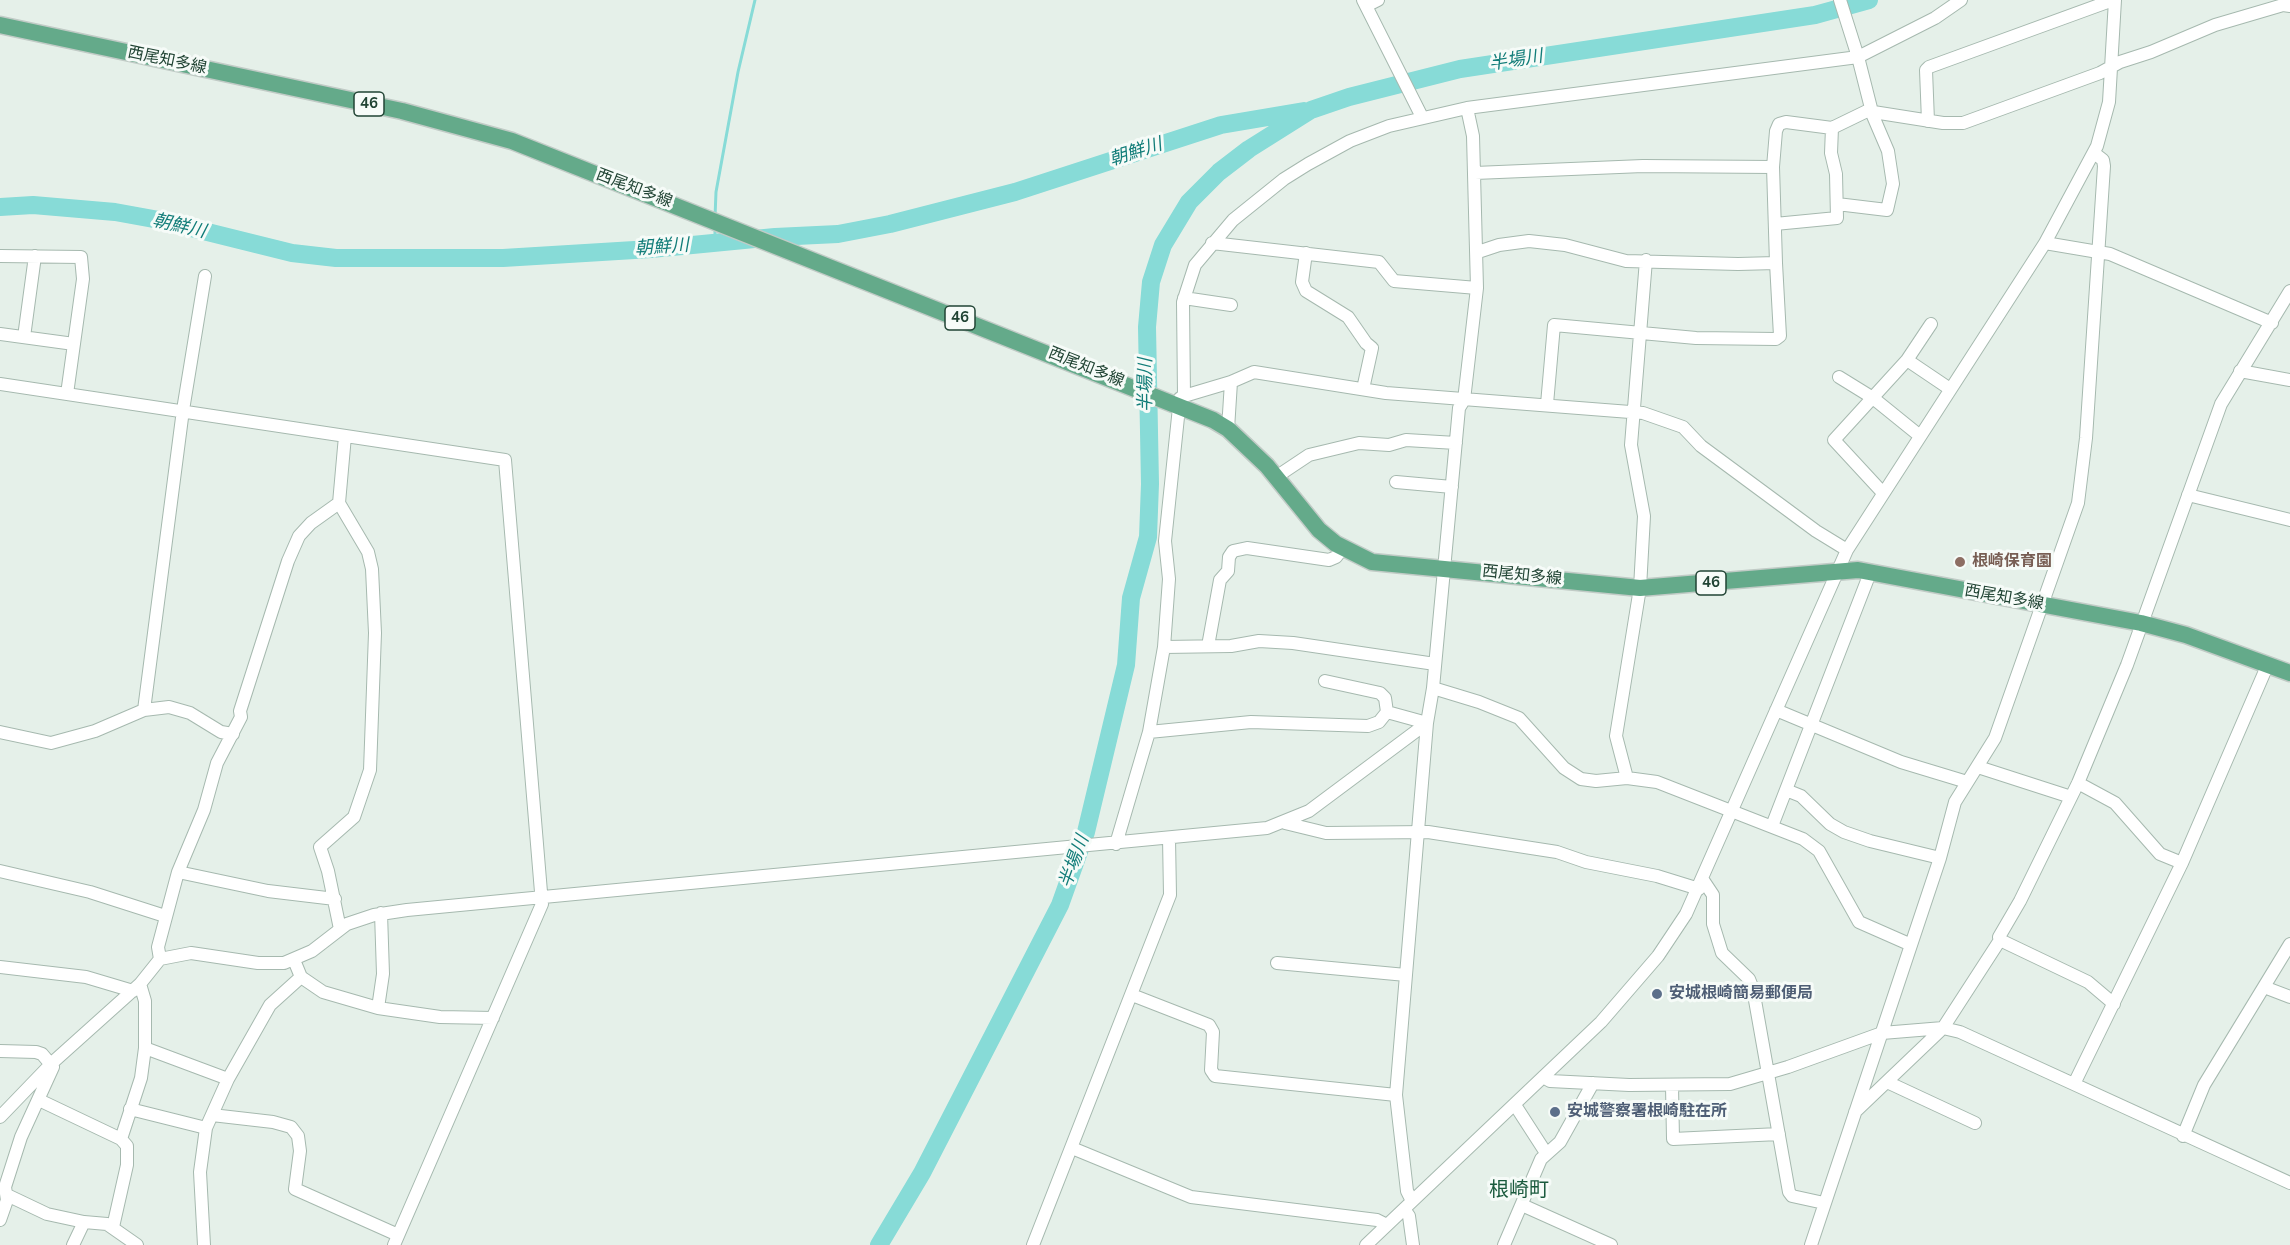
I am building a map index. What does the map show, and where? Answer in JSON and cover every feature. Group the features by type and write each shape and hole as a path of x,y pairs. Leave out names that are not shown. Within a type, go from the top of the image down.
{"main road":[{"name":"西尾知多線","path":"0,24 402,111 512,141 1120,382 1176,400 1228,429 1276,477 1319,530 1343,548 1372,562 1640,588 1858,570 2142,623 2186,635 2290,673"}],"street":[{"path":"1378,0 1364,3 1421,115"},
{"path":"1837,204 1889,210 1892,168 1840,0"},
{"path":"1112,845 1149,732 1164,647 1169,579 1165,540 1181,316 1184,298 1195,265 1212,243 1259,199 1308,164 1369,132 1421,115 1858,54 1935,18 1960,0"},
{"path":"1366,1245 1614,1008 1658,956 1701,884 1847,550 2045,243 2094,153 2106,118 2114,0 1929,67 1926,70 1928,121"},
{"path":"1547,404 1554,326 1696,338 1776,339 1780,336 1773,168 1776,131 1779,124 1786,122 1832,128 1863,112 1873,111 1928,121 1963,123 2100,73 2111,66 2215,25 2283,5 2290,6"},
{"path":"1413,1245 1396,1095 1427,723 1436,664 1459,408 1464,400 1477,288 1478,252 1473,136 1467,108"},
{"path":"1775,224 1837,218 1836,174 1831,153 1832,128"},
{"path":"1811,1245 1940,858 1955,802 1995,738 2069,530 2081,487 2104,166 2100,157 2094,153"},
{"path":"1475,173 1643,166 1773,168"},
{"path":"1478,252 1499,245 1529,241 1565,245 1616,259 1738,264 1776,263"},
{"path":"1212,243 1379,262 1394,280 1477,288"},
{"path":"2045,243 2110,254 2272,323"},
{"path":"1306,254 1302,282 1306,291 1348,317 1372,348 1363,389"},
{"path":"0,256 81,257 83,279 67,394"},
{"path":"24,337 35,256"},
{"path":"1627,778 1617,736 1640,588 1644,516 1631,446 1646,260"},
{"path":"144,710 183,410 205,276"},
{"path":"1854,1113 1943,1028 2000,940 1999,937 2020,902 2078,783 2142,623 2221,404 2290,291"},
{"path":"1184,298 1231,305"},
{"path":"1883,493 1834,441 1907,360 1931,324"},
{"path":"0,334 74,344"},
{"path":"1907,360 1950,389"},
{"path":"2240,371 2290,380"},
{"path":"1176,400 1254,372 1363,389 1464,400 1547,404 1634,412 1683,428 1701,446 1816,531 1847,550"},
{"path":"1839,377 1873,398 1920,436"},
{"path":"1228,429 1231,382"},
{"path":"0,384 505,460 542,896 539,912 396,1240 294,1189 300,1150 298,1136 291,1127 273,1122 212,1115"},
{"path":"340,928 335,899 320,847 354,817 370,770 375,633 372,569 368,552 339,503 345,436"},
{"path":"1276,477 1309,455 1359,443 1394,444 1406,440 1456,443"},
{"path":"1396,482 1452,487"},
{"path":"2188,495 2290,520"},
{"path":"160,959 158,947 178,872 204,810 217,763 241,717 240,711 277,592 299,536 311,523 339,503"},
{"path":"1208,646 1220,580 1228,571 1229,557 1233,551 1247,548 1329,560 1336,557 1343,548"},
{"path":"1772,826 1870,573"},
{"path":"1164,647 1259,641 1293,643 1436,664"},
{"path":"2074,1084 2182,863 2268,664"},
{"path":"1149,732 1251,722 1368,726 1379,722 1387,712 1385,698 1380,693 1325,681"},
{"path":"1433,688 1479,702 1519,718 1564,768 1581,778 1596,781 1627,778 1647,780 1682,790 1813,844 1859,922 1910,944"},
{"path":"0,732 51,743 95,731 144,710 169,707 190,713 221,732 233,734"},
{"path":"1776,710 1901,762 1967,782"},
{"path":"1387,712 1427,723"},
{"path":"0,1117 52,1064 137,988 160,959 190,953 258,963 273,964 294,960 312,951 340,928 381,913 1254,830 1285,823 1309,811 1427,723"},
{"path":"1978,767 2071,797"},
{"path":"2078,783 2115,803 2160,855 2182,863"},
{"path":"1786,790 1801,796 1830,824 1844,832 1870,841 1940,858"},
{"path":"1285,823 1326,833 1428,832 1557,852 1586,862 1701,884 1713,895 1713,924 1722,953 1749,980 1753,989 1789,1192 1792,1196 1824,1203"},
{"path":"1033,1245 1172,889 1169,838"},
{"path":"0,871 90,892 165,916"},
{"path":"178,872 268,891 335,899"},
{"path":"378,1008 383,958 381,913"},
{"path":"2000,940 2088,982 2114,1004"},
{"path":"2183,1136 2204,1085 2290,944"},
{"path":"294,960 301,977 323,992 378,1008 440,1017 493,1018"},
{"path":"1277,963 1406,975"},
{"path":"0,967 86,977 137,988 145,1001 145,1048 141,1078 121,1139"},
{"path":"204,1245 200,1172 206,1128 228,1079 270,1005 301,977"},
{"path":"2264,987 2290,997"},
{"path":"1132,995 1209,1025 1213,1032 1211,1070 1215,1076 1396,1095"},
{"path":"1543,1077 1550,1081 1672,1086 1730,1084 1769,1073 1882,1033 1943,1028 1960,1032 2290,1183"},
{"path":"145,1048 228,1079"},
{"path":"0,1051 36,1052 52,1064 53,1071 21,1137 5,1187 7,1195 0,1220"},
{"path":"1887,1082 1975,1123"},
{"path":"1504,1245 1546,1154 1560,1142 1593,1083"},
{"path":"1672,1086 1673,1139 1779,1134"},
{"path":"39,1100 121,1139 127,1146 127,1164 113,1227"},
{"path":"1515,1105 1546,1154"},
{"path":"130,1109 206,1128"},
{"path":"1072,1148 1191,1197 1377,1220 1387,1225"},
{"path":"7,1195 47,1214 113,1227 137,1245"},
{"path":"1522,1205 1611,1245"},
{"path":"73,1245 84,1222"}],"waterway":[{"path":"715,217 716,192 738,72 755,0"},
{"name":"半場川","path":"879,1245 922,1173 1060,905 1086,832 1126,665 1131,598 1148,537 1150,484 1147,327 1151,282 1163,245 1189,202 1219,172 1249,149 1311,110 1349,97 1460,69 1815,15 1869,0"},
{"name":"朝鮮川","path":"0,207 33,205 115,212 159,220 292,253 336,258 503,258 651,249 775,237 838,234 890,224 1015,192 1221,125 1304,111"},
{"path":"715,227 715,243"}],"place":[{"name":"根崎保育園","path":"1960,562"},
{"name":"安城根崎簡易郵便局","path":"1657,994"},
{"name":"安城警察署根崎駐在所","path":"1555,1112"}],"district":[{"name":"根崎町","path":"1519,1191"}]}
